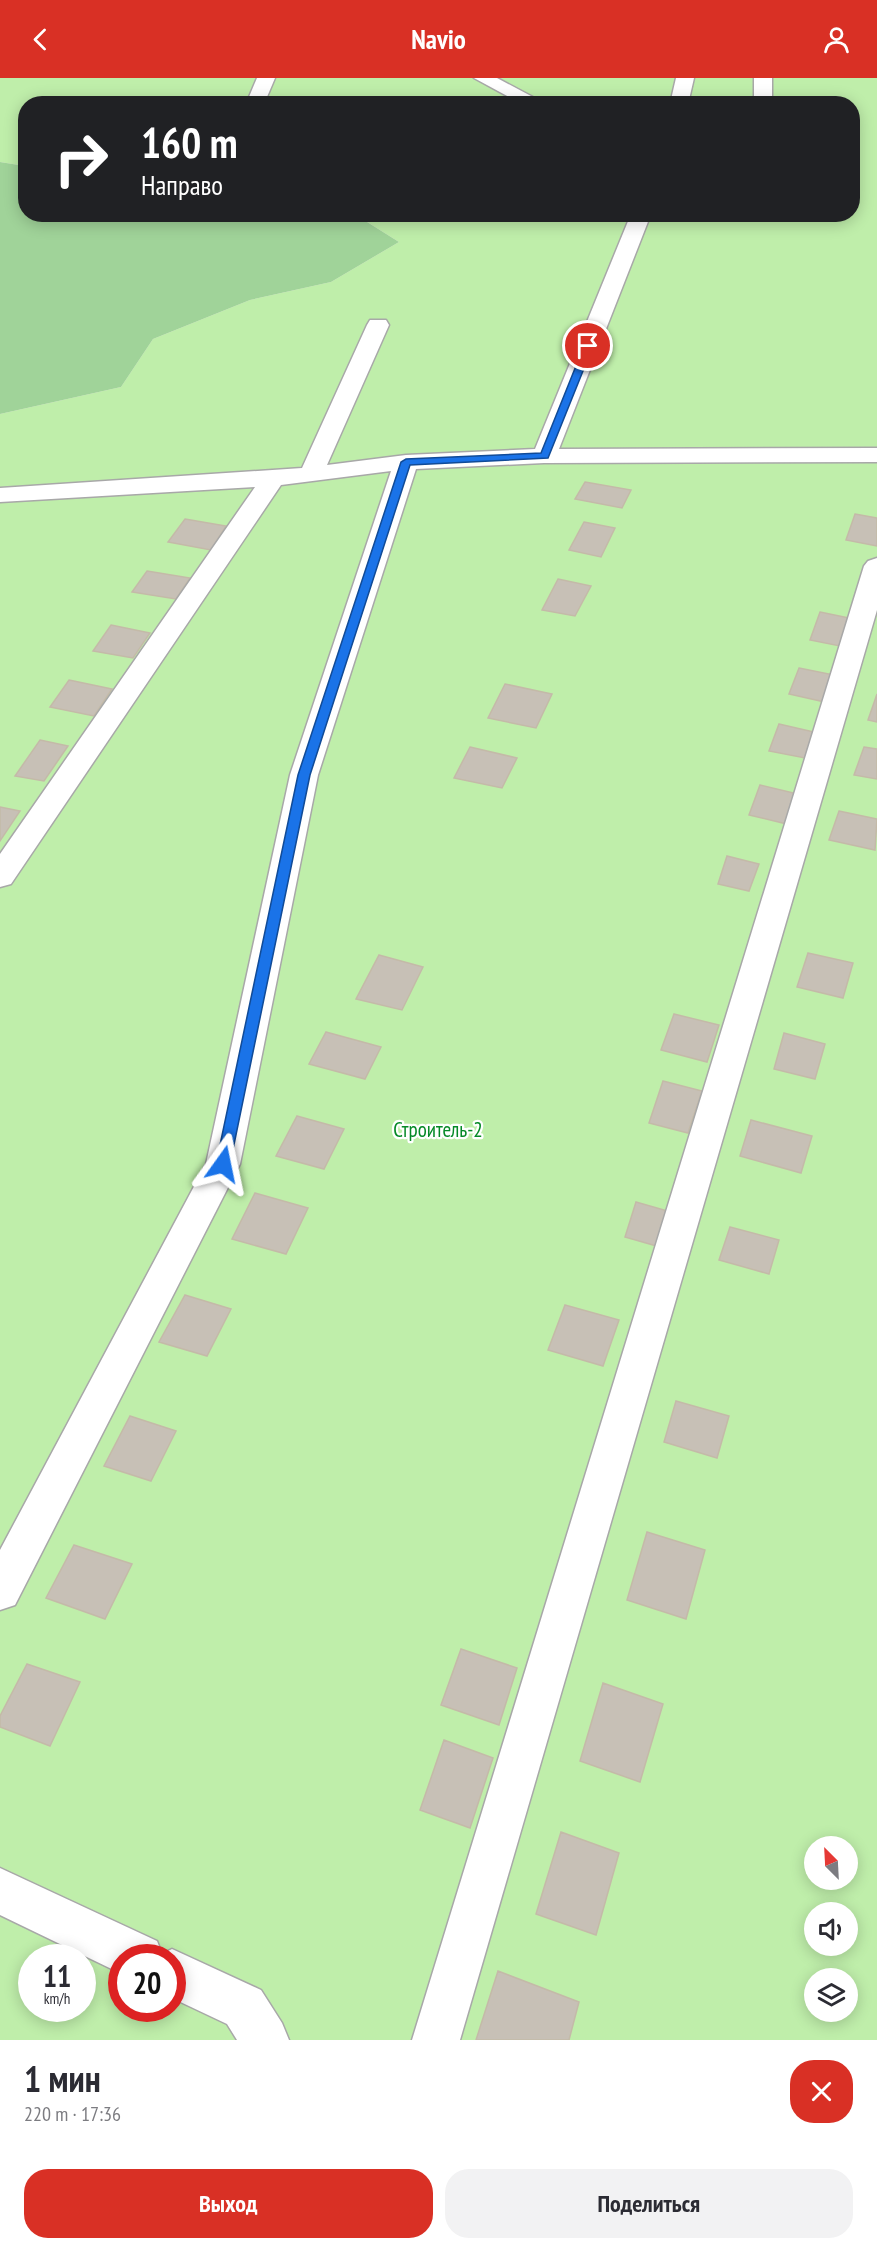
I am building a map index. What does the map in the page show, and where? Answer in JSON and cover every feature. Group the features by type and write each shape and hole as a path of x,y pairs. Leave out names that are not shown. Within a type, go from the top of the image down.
{"lane":[{"path":"258,96 266,78"},
{"path":"483,78 520,96"},
{"path":"680,96 685,78"},
{"path":"763,78 763,96"},
{"path":"544,456 638,222"},
{"path":"311,474 378,326"},
{"path":"0,495 273,479 406,462 544,456 877,455"},
{"path":"0,1591 223,1164 304,775 406,462"},
{"path":"0,877 273,479"},
{"path":"436,2040 877,566"},
{"path":"0,1891 111,1944"},
{"path":"186,1980 244,2007 265,2040"}],"green space":[{"name":"Строитель-2","path":"0,78 877,78 877,2040 0,2040 0,414 121,387 153,339 250,300 331,282 399,242 367,222 860,222 860,96 18,96 18,165 0,162"},
{"path":"0,162 18,165 18,222 367,222 399,242 331,282 250,300 153,339 121,387 0,414"}],"building":[{"path":"585,482 631,490 622,508 575,499"},
{"path":"855,514 877,518 877,546 846,540"},
{"path":"185,519 226,526 211,550 168,542"},
{"path":"584,522 615,528 601,557 569,550"},
{"path":"147,571 190,578 176,599 132,592"},
{"path":"558,579 591,586 575,616 542,610"},
{"path":"820,612 859,620 850,648 810,640"},
{"path":"111,625 150,633 133,658 93,651"},
{"path":"799,668 834,675 825,702 789,694"},
{"path":"69,680 112,689 94,716 50,707"},
{"path":"505,684 552,694 536,728 488,718"},
{"path":"877,694 877,722 868,720"},
{"path":"779,724 814,732 805,758 769,751"},
{"path":"40,740 68,746 44,781 15,776"},
{"path":"470,747 517,758 502,788 454,778"},
{"path":"864,747 877,749 877,779 854,775"},
{"path":"760,785 802,795 791,825 749,815"},
{"path":"0,807 20,811 0,841"},
{"path":"839,811 877,819 875,850 829,840"},
{"path":"727,856 759,864 749,891 718,884"},
{"path":"808,953 853,963 843,998 797,987"},
{"path":"379,955 423,967 402,1010 356,999"},
{"path":"674,1014 719,1025 707,1062 661,1050"},
{"path":"326,1032 381,1047 365,1079 309,1064"},
{"path":"784,1033 825,1044 815,1079 774,1069"},
{"path":"663,1081 702,1091 688,1133 649,1123"},
{"path":"297,1116 344,1129 324,1169 276,1156"},
{"path":"751,1120 812,1136 801,1173 740,1156"},
{"path":"255,1193 308,1208 286,1254 232,1239"},
{"path":"636,1202 678,1214 667,1249 625,1237"},
{"path":"730,1227 779,1240 769,1274 719,1260"},
{"path":"185,1295 231,1309 207,1356 159,1342"},
{"path":"565,1305 619,1320 603,1366 548,1350"},
{"path":"676,1401 729,1416 717,1458 664,1442"},
{"path":"130,1416 176,1431 151,1481 104,1466"},
{"path":"647,1532 705,1550 686,1619 627,1600"},
{"path":"74,1545 132,1564 105,1619 46,1598"},
{"path":"461,1649 517,1668 499,1725 441,1705"},
{"path":"27,1664 80,1682 50,1746 0,1727 0,1716"},
{"path":"603,1683 663,1704 640,1782 580,1761"},
{"path":"444,1740 493,1758 470,1828 420,1810"},
{"path":"561,1832 619,1853 596,1935 536,1914"},
{"path":"498,1971 579,2002 569,2040 476,2040"}],"route":[{"path":"223,1164 304,775 406,462 544,456 588,346"}]}
